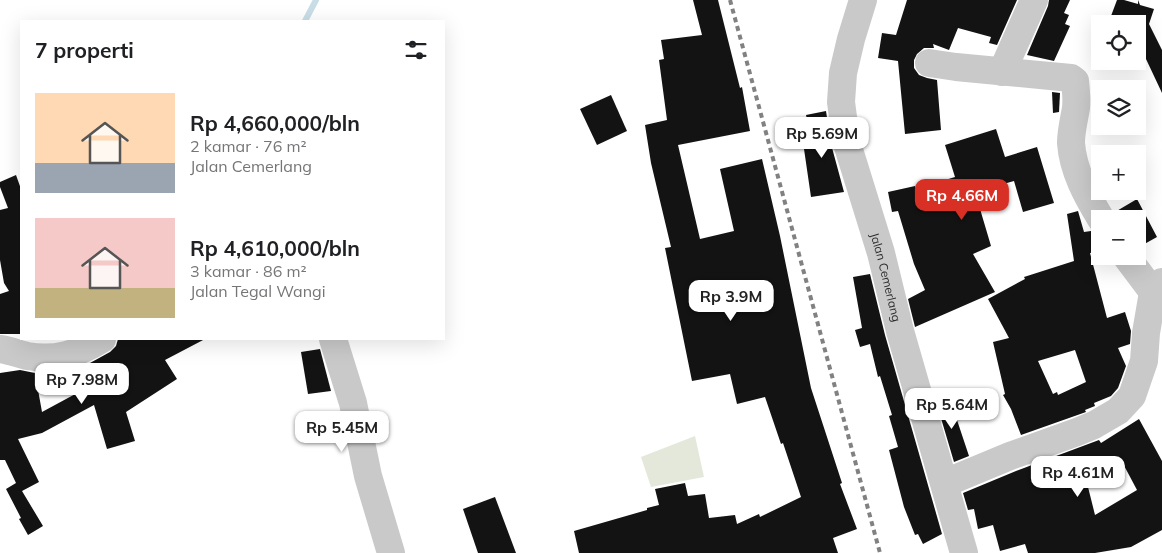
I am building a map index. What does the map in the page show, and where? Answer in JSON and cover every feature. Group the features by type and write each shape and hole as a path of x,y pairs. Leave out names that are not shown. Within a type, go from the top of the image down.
{"street":[{"name":"Jalan Cemerlang","path":"863,0 842,73 841,102 846,140 881,253 900,331 964,553"},
{"path":"1002,72 1034,0"},
{"path":"929,63 956,68 1071,78 1075,81 1076,107 1071,144 1086,194 1096,210"},
{"path":"945,483 1010,456 1094,425 1118,410 1132,396 1144,362 1146,334 1157,287 1135,265"},
{"path":"0,349 25,356 62,357 88,348 100,340"},
{"path":"333,340 353,403 368,476 390,553"}],"shaded area":[{"path":"695,436 704,477 651,487 641,457"}],"building":[{"path":"693,0 718,0 740,88 742,87 750,131 678,145 700,239 734,231 720,169 762,159 811,388 842,483 840,484 857,529 833,538 838,553 579,553 574,531 659,505 655,489 685,483 688,496 705,494 709,518 735,515 737,524 759,514 760,517 801,497 765,397 737,404 730,374 692,381 665,248 671,247 651,163 645,125 667,120 659,60 664,59 661,40 702,35"},
{"path":"907,0 1017,0 997,45 989,43 991,37 958,28 949,50 933,44 934,48 924,48 917,54 914,60 914,68 919,75 937,80 941,130 905,134 898,61 878,58 882,33 896,35"},
{"path":"1049,0 1070,0 1064,13 1069,15 1065,24 1070,26 1054,61 1027,55"},
{"path":"1117,0 1138,4 1138,0 1140,5 1154,9 1149,24 1162,50 1162,93 1146,59 1146,15 1111,15"},
{"path":"1052,92 1060,93 1059,112 1053,113"},
{"path":"611,95 627,131 597,145 580,109"},
{"path":"826,111 831,144 844,192 811,197 804,149 813,147 806,115"},
{"path":"996,129 1005,157 1037,147 1054,203 1023,212 1014,181 975,192 991,246 973,254 995,292 915,327 908,299 925,290 914,264 898,211 892,212 888,192 915,186 916,189 955,177 945,145"},
{"path":"16,175 20,186 20,334 0,334 0,294 9,291 4,283 0,260 0,210 8,208 0,182"},
{"path":"1138,200 1143,210 1118,210"},
{"path":"1078,211 1084,232 1091,231 1091,265 1093,265 1107,318 1125,312 1131,331 1130,344 1118,348 1126,366 1118,388 1111,396 1094,403 1095,406 1085,410 1086,412 1021,435 1011,409 1003,395 1005,394 993,342 1009,338 988,299 1025,279 1024,277 1074,261 1067,214","holes":["1075,350 1086,382 1058,395 1057,392 1053,394 1038,361"]},
{"path":"1146,216 1157,237 1146,243"},
{"path":"870,274 885,335 942,534 923,544 918,534 915,535 904,507 889,450 898,447 889,416 892,415 880,376 878,377 870,344 860,347 855,330 862,328 853,277"},
{"path":"118,340 203,340 165,360 177,379 126,412 135,441 107,449 94,405 42,433 18,439 39,482 22,491 43,526 28,535 6,489 16,483 5,460 0,460 0,373 20,370 35,373 42,412 79,392 65,371 90,363 110,352 116,346"},
{"path":"320,349 331,391 308,394 301,352"},
{"path":"945,394 953,418 956,417 969,456 954,462 935,398"},
{"path":"1139,419 1162,461 1162,530 1131,547 1095,553 1028,553 1025,544 1000,551 993,525 978,529 974,509 968,510 963,493 1099,440 1101,443","holes":["1120,458 1137,490 1095,515 1085,475"]},
{"path":"495,497 516,553 478,553 463,509"}],"waterway":[{"path":"306,20 316,0"}],"railway":[{"path":"730,0 880,553"}]}
